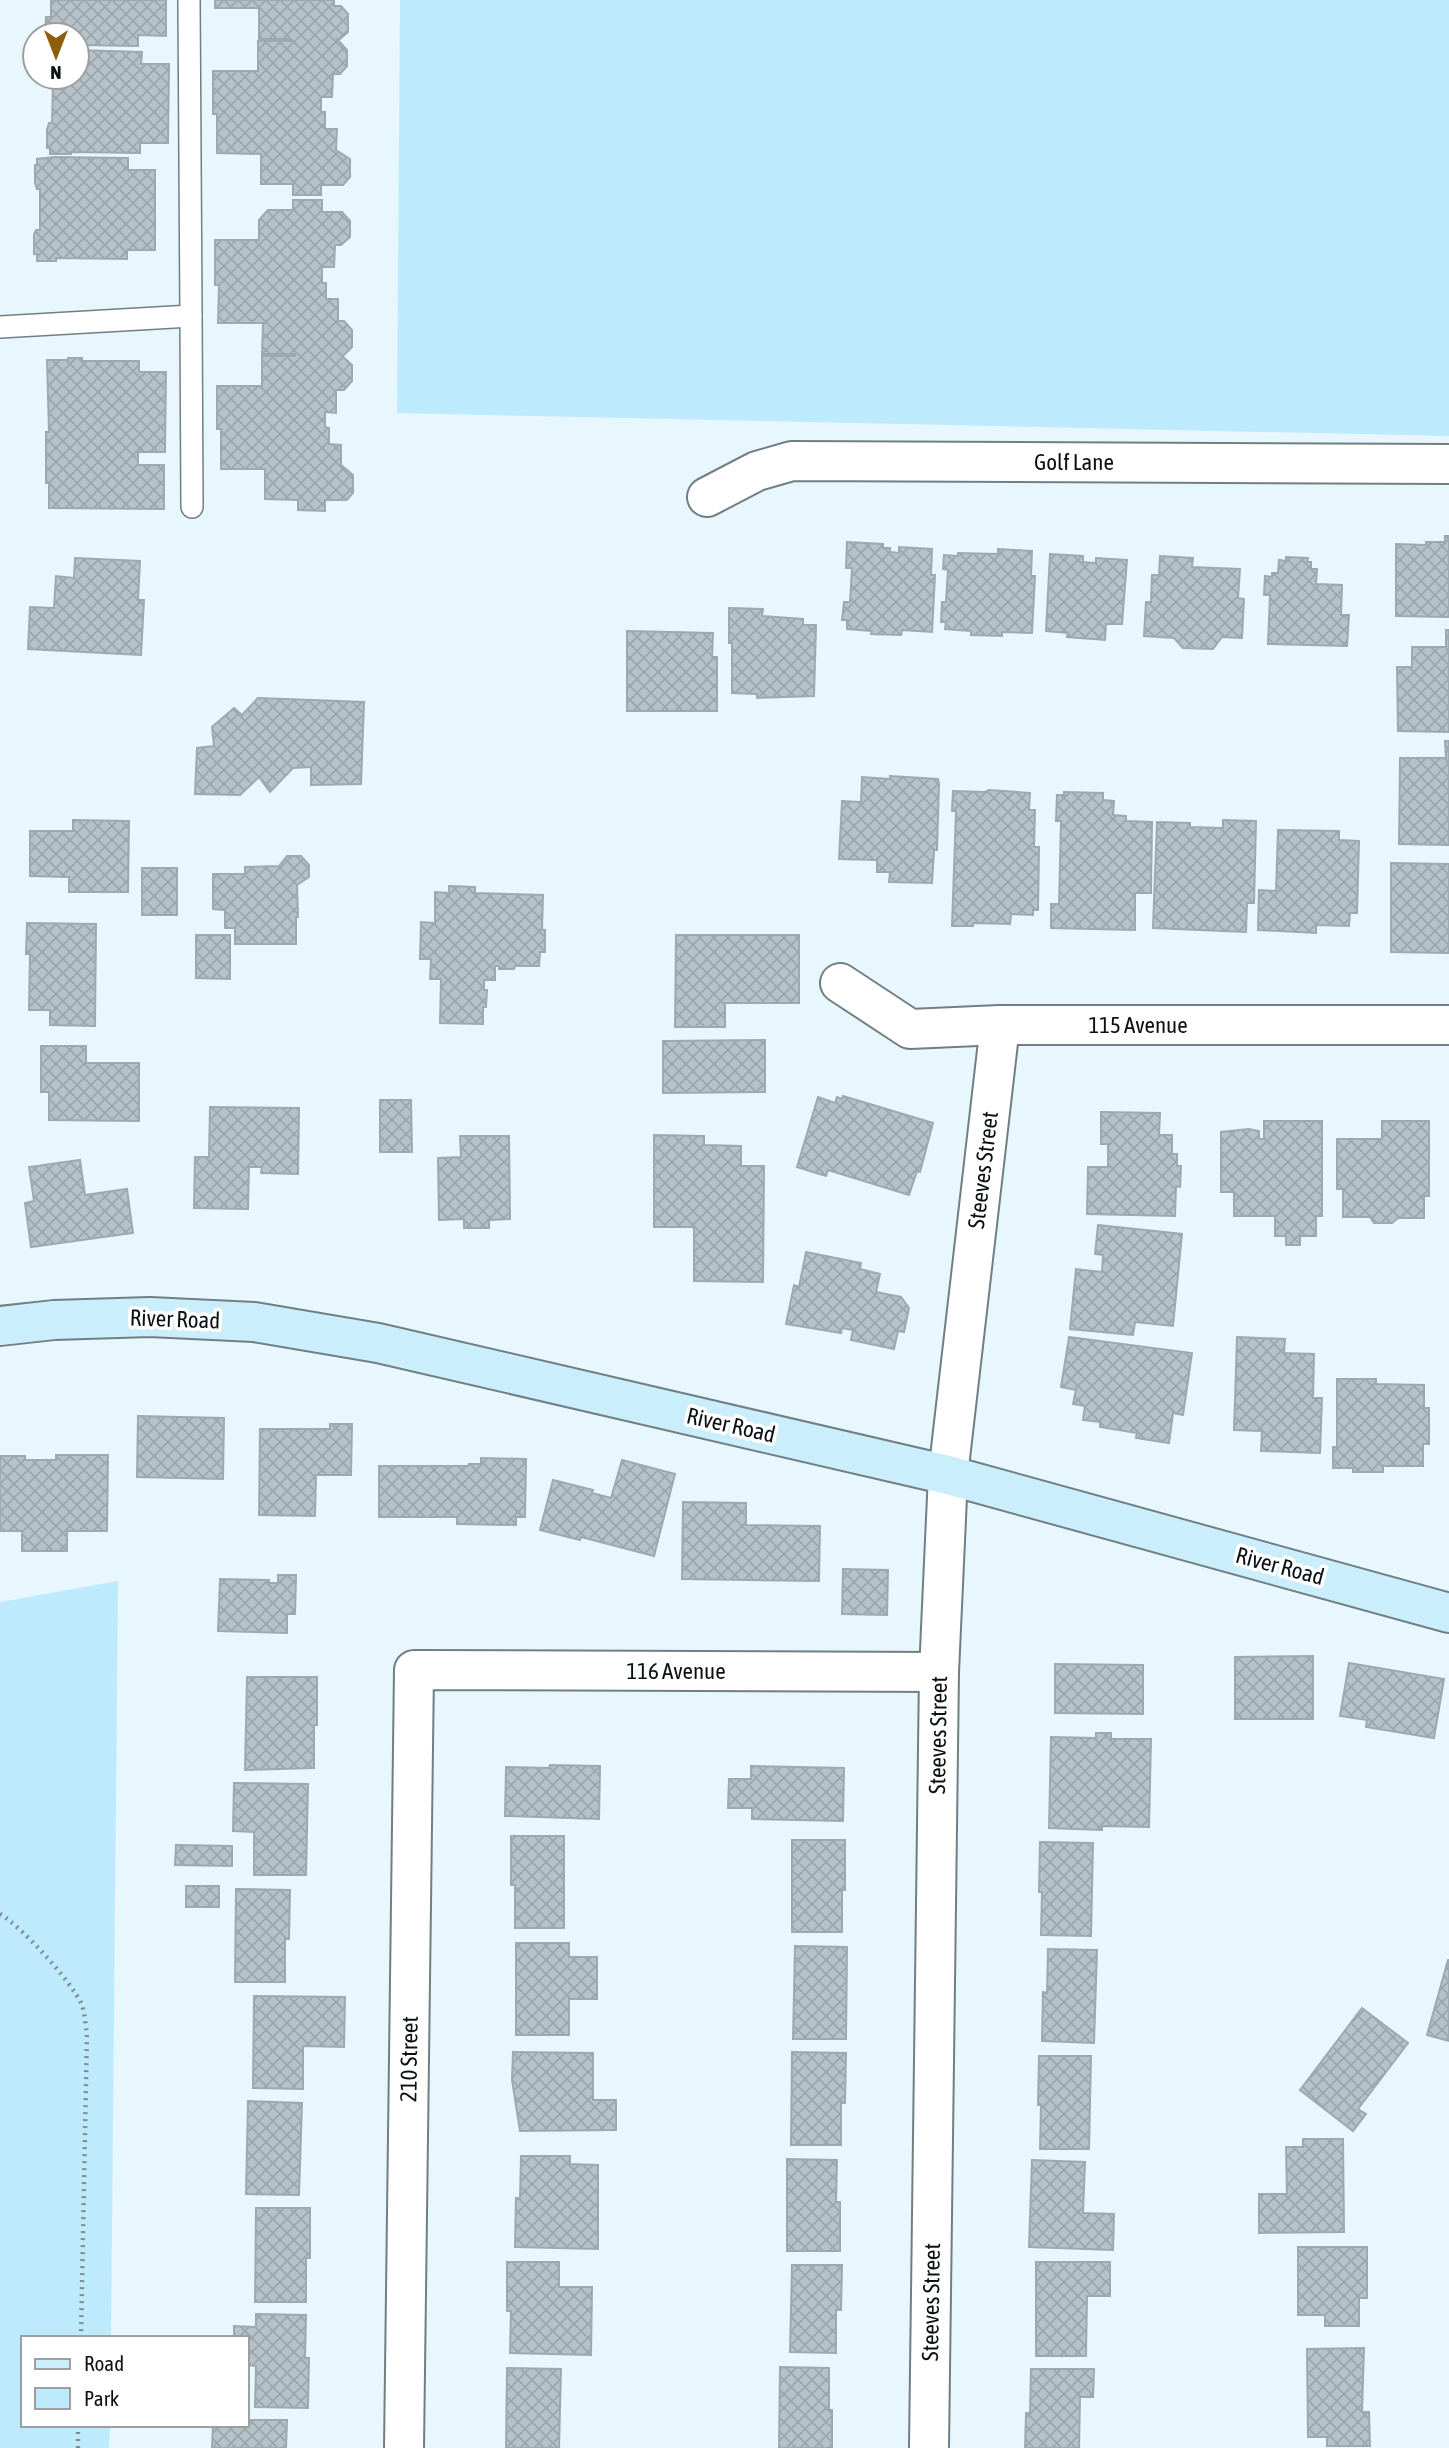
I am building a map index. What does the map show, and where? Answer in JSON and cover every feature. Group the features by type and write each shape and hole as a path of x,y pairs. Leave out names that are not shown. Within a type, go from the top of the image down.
{"street":[{"name":"Golf Lane","path":"707,497 757,471 792,461 1449,464"},
{"name":"115 Avenue","path":"840,983 911,1029 1000,1025 1449,1025"},
{"name":"Steeves Street","path":"929,2448 939,1672 948,1475 1000,1025"},
{"name":"River Road","path":"0,1326 54,1320 150,1317 254,1322 378,1343 948,1475 1449,1613"},
{"name":"116 Avenue","path":"414,1670 939,1672"},
{"name":"210 Street","path":"404,2448 414,1670"}],"lane":[{"path":"189,0 192,507"},
{"path":"0,327 191,316"}],"path":[{"path":"0,1914 44,1955 70,1986 82,2006 87,2033 81,2336"},
{"path":"78,2427 78,2448"}],"green space":[{"path":"400,0 1449,0 1449,436 397,413"},
{"path":"118,1581 111,2336 21,2336 21,2427 110,2427 109,2448 0,2448 0,1602"}],"building":[{"path":"51,0 166,0 166,36 138,35 138,46 91,45 91,21 46,21 46,17 51,17"},
{"path":"215,0 334,0 334,6 341,6 348,14 348,32 337,39 347,50 347,66 340,74 333,74 332,97 321,97 321,112 325,112 325,129 337,129 336,150 350,159 350,177 343,185 321,185 321,195 293,195 293,184 261,184 261,154 217,153 213,71 258,71 258,41 291,39 259,39 259,8 215,8"},
{"path":"91,50 142,52 141,64 169,64 168,143 140,143 140,153 50,154 50,148 47,148 47,130 49,123 52,123 53,91 91,91"},
{"path":"128,158 128,170 155,170 155,250 127,250 127,259 56,258 56,261 37,261 37,254 34,254 34,235 36,230 40,230 40,189 37,189 35,183 35,165 37,159"},
{"path":"293,200 322,200 322,212 342,212 350,221 350,237 341,245 335,245 334,267 322,267 322,283 326,283 326,299 338,299 338,321 344,321 352,330 352,347 341,355 352,365 352,381 344,390 336,390 336,413 325,412 325,427 329,428 329,444 341,445 341,465 353,475 353,493 347,500 325,500 325,511 298,510 298,500 265,499 265,469 221,469 217,386 262,386 262,356 295,354 262,354 263,323 218,323 219,285 215,285 215,240 259,240 259,220 268,210 293,210"},
{"path":"82,358 82,361 139,361 139,372 166,372 165,452 138,452 138,465 164,465 164,509 49,508 49,483 46,483 46,432 49,432 47,360"},
{"path":"1445,536 1449,536 1449,617 1396,616 1396,544 1426,545 1426,542 1445,542"},
{"path":"847,542 883,544 883,548 890,548 890,552 899,553 899,547 932,549 931,575 935,575 932,632 902,630 901,635 871,634 872,631 847,629 847,620 842,620 844,602 850,602 852,568 846,568"},
{"path":"998,549 1032,551 1031,576 1035,576 1032,633 971,635 971,631 945,629 946,622 941,622 942,602 946,602 948,570 943,569 944,555 998,554"},
{"path":"1050,554 1083,556 1083,562 1096,563 1096,558 1127,560 1122,624 1106,624 1105,640 1067,637 1068,633 1046,631"},
{"path":"1160,556 1193,558 1192,567 1240,569 1238,598 1244,599 1242,638 1222,637 1213,649 1183,648 1174,638 1144,636 1146,602 1151,602 1152,575 1159,575"},
{"path":"1286,557 1308,558 1311,569 1317,569 1316,584 1342,585 1341,615 1349,615 1347,646 1268,644 1270,595 1264,595 1265,576 1272,577 1272,573 1278,573 1279,560 1286,561"},
{"path":"75,558 140,561 138,600 144,600 141,655 28,649 30,607 54,608 56,576 74,578"},
{"path":"729,608 763,609 762,616 803,619 803,625 816,625 814,696 757,698 757,694 732,693"},
{"path":"1446,630 1449,630 1449,732 1398,731 1397,667 1412,667 1412,647 1446,647"},
{"path":"627,631 713,633 712,657 717,657 717,711 627,711"},
{"path":"258,698 364,702 361,784 311,785 311,767 293,768 270,792 259,777 240,795 195,794 197,748 214,746 212,727 234,708 242,715"},
{"path":"1445,741 1449,741 1449,845 1399,844 1400,758 1446,758"},
{"path":"890,776 938,779 937,850 934,850 932,883 889,882 890,872 877,872 877,860 839,859 842,801 861,802 862,777 890,779"},
{"path":"953,791 1030,793 1029,810 1035,810 1034,847 1039,847 1038,910 1033,910 1033,915 1011,914 1010,924 973,923 973,926 952,926 956,811 952,811"},
{"path":"1064,792 1103,793 1103,800 1114,801 1113,815 1126,816 1126,821 1152,822 1151,893 1135,893 1135,930 1051,928 1051,904 1059,904 1061,821 1056,821 1057,795 1064,795"},
{"path":"73,820 129,821 128,892 69,892 69,877 30,876 30,831 73,831"},
{"path":"1223,820 1256,821 1254,903 1247,903 1246,932 1153,928 1157,822 1223,828"},
{"path":"1278,830 1339,831 1339,840 1359,841 1357,913 1350,913 1349,926 1316,925 1316,933 1258,930 1259,890 1276,891"},
{"path":"287,856 301,856 309,865 309,877 297,885 296,944 235,944 235,928 225,928 225,910 213,909 213,874 245,874 245,867 279,866"},
{"path":"1391,863 1449,864 1449,953 1391,952"},
{"path":"142,868 177,868 177,915 142,915"},
{"path":"449,886 475,887 475,893 543,895 542,930 545,930 545,952 540,952 539,966 499,969 499,966 495,966 495,980 484,980 484,990 487,990 483,1024 440,1023 441,979 430,979 431,959 420,959 421,922 435,923 435,892 449,893"},
{"path":"27,923 96,924 95,1026 50,1025 50,1010 29,1010 30,954 26,954"},
{"path":"196,935 230,935 230,979 196,978"},
{"path":"676,935 799,935 799,1003 725,1003 725,1027 675,1027"},
{"path":"765,1040 765,1092 663,1093 663,1041"},
{"path":"41,1046 86,1046 86,1063 139,1063 139,1121 49,1120 49,1092 41,1092"},
{"path":"843,1096 933,1123 920,1172 917,1171 909,1195 828,1170 826,1176 797,1167 818,1097 835,1103 837,1097 842,1099"},
{"path":"380,1100 411,1100 412,1152 380,1152"},
{"path":"210,1107 299,1108 298,1174 261,1173 262,1167 249,1167 248,1209 194,1208 195,1157 209,1157"},
{"path":"1101,1112 1160,1113 1159,1135 1172,1135 1172,1154 1177,1154 1177,1166 1181,1166 1180,1187 1176,1186 1175,1216 1087,1214 1088,1167 1108,1167 1108,1144 1101,1144"},
{"path":"1264,1121 1322,1121 1322,1216 1316,1216 1316,1236 1300,1236 1300,1245 1286,1245 1286,1236 1275,1236 1275,1216 1234,1216 1234,1192 1221,1192 1221,1132 1249,1129 1259,1131 1259,1139 1264,1139"},
{"path":"1382,1121 1429,1121 1429,1196 1424,1196 1424,1218 1398,1218 1392,1223 1374,1223 1370,1217 1343,1217 1343,1189 1337,1189 1337,1139 1382,1139"},
{"path":"654,1135 704,1136 704,1145 741,1146 741,1166 764,1166 763,1282 694,1281 694,1227 654,1227"},
{"path":"460,1136 509,1136 510,1219 489,1220 489,1228 464,1228 464,1219 439,1220 438,1158 461,1157"},
{"path":"80,1160 85,1195 127,1189 133,1233 31,1247 25,1203 34,1201 29,1167"},
{"path":"1098,1225 1182,1234 1173,1326 1135,1322 1133,1335 1070,1329 1076,1269 1102,1272 1103,1255 1095,1254"},
{"path":"806,1252 861,1263 860,1269 880,1274 876,1292 901,1297 909,1308 904,1332 898,1331 894,1349 851,1340 853,1330 842,1328 841,1333 786,1324 794,1285 799,1287"},
{"path":"1069,1337 1192,1353 1183,1415 1173,1413 1169,1443 1136,1438 1137,1433 1100,1427 1100,1422 1083,1420 1085,1406 1073,1404 1076,1390 1061,1387"},
{"path":"1237,1337 1285,1339 1284,1353 1314,1354 1313,1398 1322,1398 1320,1453 1261,1451 1262,1431 1234,1430"},
{"path":"1337,1379 1376,1379 1376,1384 1424,1385 1424,1408 1429,1408 1429,1444 1423,1444 1423,1466 1383,1466 1383,1472 1353,1472 1353,1468 1333,1468 1333,1447 1337,1447"},
{"path":"138,1416 224,1418 223,1479 137,1477"},
{"path":"330,1424 352,1424 351,1475 316,1475 315,1516 259,1515 260,1429 330,1429"},
{"path":"56,1455 108,1455 107,1531 67,1531 67,1551 22,1551 22,1531 0,1531 0,1456 25,1456 25,1460 56,1460"},
{"path":"481,1458 526,1459 525,1517 516,1517 516,1525 457,1524 457,1517 379,1517 379,1466 468,1466 481,1464"},
{"path":"622,1460 675,1474 654,1556 581,1537 580,1540 540,1530 553,1480 593,1490 592,1493 611,1498"},
{"path":"683,1502 746,1503 746,1525 820,1526 819,1581 682,1579"},
{"path":"843,1569 888,1570 887,1615 842,1614"},
{"path":"278,1575 296,1575 295,1614 287,1614 287,1633 218,1631 220,1579 269,1580 269,1583 278,1583"},
{"path":"1313,1656 1313,1719 1235,1719 1235,1657"},
{"path":"1349,1663 1444,1679 1434,1738 1366,1727 1367,1720 1340,1716"},
{"path":"1055,1664 1143,1665 1143,1714 1055,1713"},
{"path":"247,1677 317,1677 314,1768 245,1770"},
{"path":"1096,1733 1111,1733 1111,1739 1151,1739 1149,1827 1102,1826 1102,1830 1049,1828 1051,1737 1096,1738"},
{"path":"550,1765 600,1766 599,1819 505,1816 506,1767 549,1768"},
{"path":"751,1766 844,1768 843,1821 752,1819 752,1808 728,1808 729,1779 751,1779"},
{"path":"234,1783 308,1784 306,1875 254,1875 254,1832 233,1831"},
{"path":"511,1836 564,1836 564,1928 515,1928 515,1885 511,1885"},
{"path":"792,1840 845,1840 842,1932 792,1932"},
{"path":"1040,1842 1093,1843 1091,1936 1041,1935"},
{"path":"176,1845 232,1846 232,1866 175,1865"},
{"path":"186,1886 219,1886 219,1907 186,1907"},
{"path":"236,1889 290,1890 289,1939 285,1939 285,1982 235,1982"},
{"path":"516,1943 569,1943 569,1957 597,1957 597,1999 569,1999 569,2035 516,2035"},
{"path":"795,1946 847,1947 846,2039 793,2039"},
{"path":"1048,1949 1097,1950 1094,2043 1042,2041 1043,1992 1047,1993"},
{"path":"1449,1960 1449,2041 1427,2035"},
{"path":"254,1996 345,1997 344,2047 303,2046 303,2089 253,2088"},
{"path":"1362,2008 1408,2043 1358,2109 1366,2114 1353,2131 1300,2090"},
{"path":"513,2052 593,2053 593,2100 616,2100 616,2130 520,2131 512,2080"},
{"path":"792,2052 846,2053 845,2103 841,2103 841,2145 791,2145"},
{"path":"1039,2056 1091,2056 1089,2149 1040,2149"},
{"path":"248,2101 302,2103 299,2195 246,2194"},
{"path":"1303,2139 1343,2139 1344,2232 1259,2233 1259,2194 1287,2194 1286,2147 1303,2147"},
{"path":"521,2156 570,2156 570,2164 598,2165 598,2249 515,2247 516,2198 520,2198"},
{"path":"787,2159 837,2160 836,2202 840,2202 840,2251 787,2251"},
{"path":"1032,2160 1085,2162 1083,2213 1114,2214 1113,2250 1029,2247"},
{"path":"256,2208 310,2208 310,2258 306,2258 306,2302 255,2302"},
{"path":"1298,2247 1367,2247 1367,2298 1359,2298 1359,2326 1325,2326 1325,2315 1298,2315"},
{"path":"507,2262 559,2262 559,2287 592,2287 591,2355 510,2353 511,2311 507,2311"},
{"path":"1036,2262 1110,2262 1110,2296 1087,2296 1086,2356 1036,2356"},
{"path":"792,2265 842,2265 841,2310 836,2310 836,2353 790,2352"},
{"path":"256,2314 306,2315 308,2408 255,2407 256,2366 248,2365 248,2336 234,2336 234,2326 256,2327"},
{"path":"1364,2348 1362,2412 1369,2412 1370,2446 1327,2446 1327,2437 1308,2437 1307,2349"},
{"path":"780,2367 829,2368 832,2448 779,2448"},
{"path":"507,2368 561,2369 559,2448 506,2448"},
{"path":"1031,2369 1094,2369 1093,2397 1080,2397 1079,2448 1025,2448 1026,2413 1030,2413"},
{"path":"248,2420 287,2420 286,2448 212,2448 213,2427 248,2427"}]}
